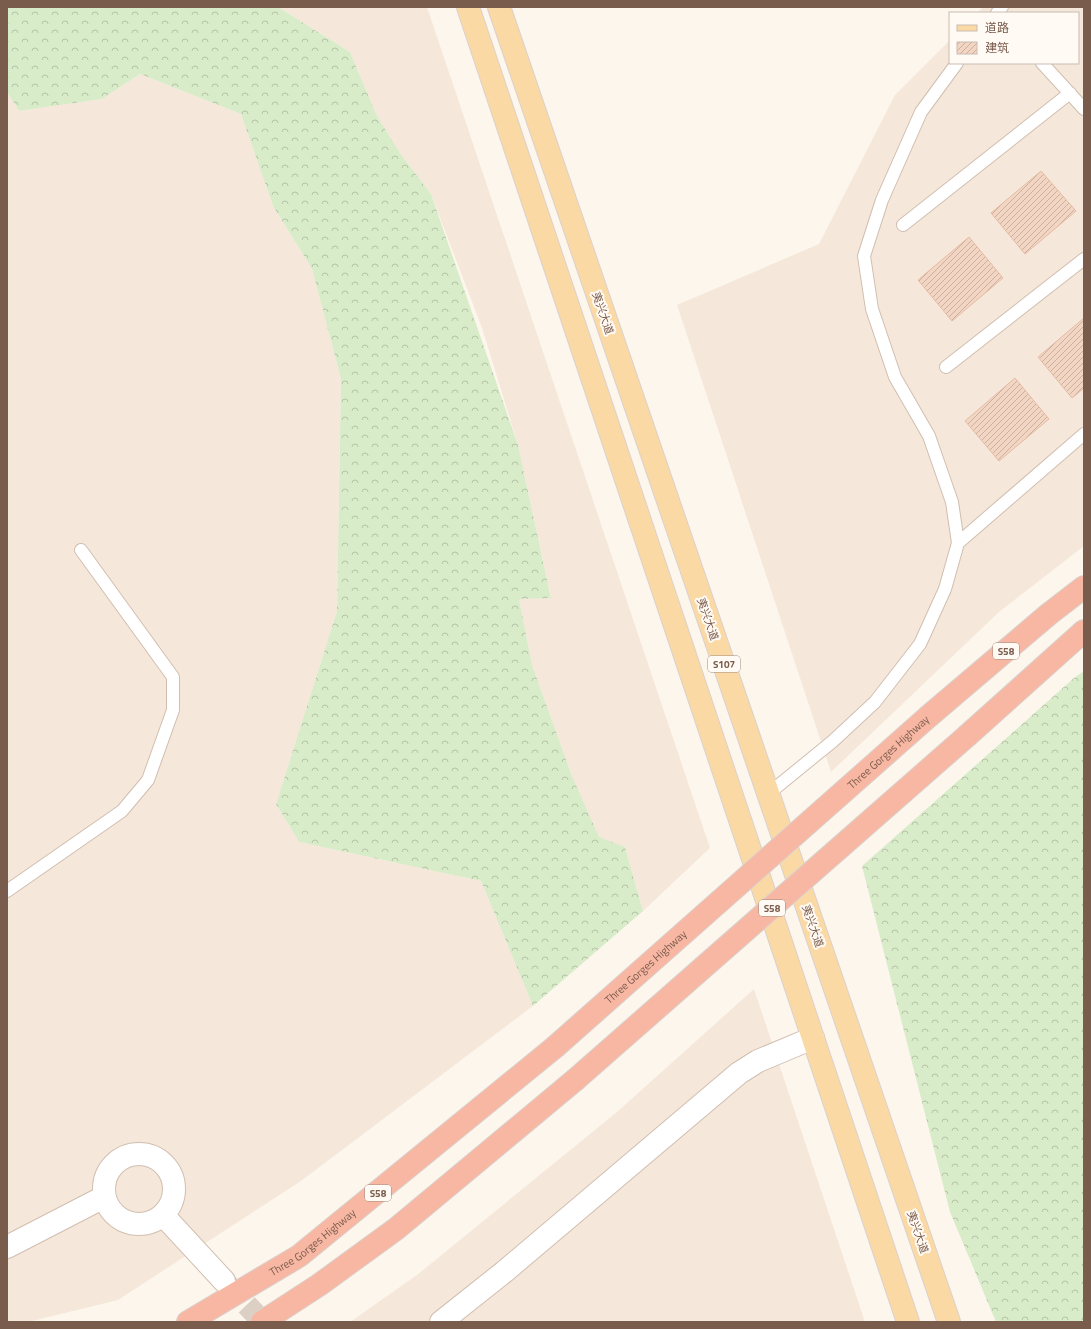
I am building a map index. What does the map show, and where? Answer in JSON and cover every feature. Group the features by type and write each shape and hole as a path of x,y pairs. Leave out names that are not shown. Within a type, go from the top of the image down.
{"highway":[{"name":"Three Gorges Highway","path":"188,1322 299,1256 555,1047 929,716 1049,614 1084,587"},
{"name":"S58","path":"262,1322 319,1285 396,1229 575,1080 968,735 1084,631"}],"main road":[{"path":"468,7 908,1322"},
{"name":"夷兴大道","path":"499,7 949,1322"}],"street":[{"path":"441,1322 504,1272 739,1072 758,1061 813,1038"},
{"path":"146,1154 157,1158 165,1165 171,1175 174,1185 174,1196 170,1206 162,1215 152,1222 140,1224 128,1223 117,1217 109,1208 104,1197 104,1185 107,1173 115,1163 125,1156 146,1154"},
{"path":"7,1247 104,1197"},
{"path":"162,1215 224,1281"}],"lane":[{"path":"768,794 833,741 875,702 920,644 945,589 958,543 952,502 929,436 896,377 872,309 864,256 882,200 921,112 956,64"},
{"path":"1043,64 1084,109"},
{"path":"903,225 1070,93"},
{"path":"946,367 1084,259"},
{"path":"958,543 1084,434"},
{"path":"7,891 122,811 148,780 173,710 173,677 81,550"}],"shaded area":[{"path":"278,7 427,7 710,848 643,911 625,847 599,838 572,776 532,665 519,599 551,597 518,445 482,328 431,194 400,153 377,116 350,52"},
{"path":"983,7 1084,7 1084,546 999,612 831,772 677,305 819,244 895,95 949,41 949,64 1079,64 1079,12 978,12"},
{"path":"140,74 241,114 273,206 312,269 341,379 337,611 276,804 299,842 481,881 533,1006 301,1181 118,1300 28,1322 7,1322 7,92 19,111 102,99"},
{"path":"754,989 865,1322 350,1322 417,1275 617,1112"}],"green space":[{"path":"7,7 278,7 350,52 377,116 400,153 431,194 518,445 551,598 519,599 532,665 572,776 599,837 625,847 643,911 533,1006 481,881 299,842 276,804 337,611 341,379 312,269 273,206 241,114 140,74 102,99 19,111 7,92"},
{"path":"1084,671 1084,1322 996,1322 950,1212 862,866 1074,678"}],"building":[{"path":"1041,171 1076,211 1025,254 991,213"},
{"path":"969,237 1003,278 952,321 918,280"},
{"path":"1084,318 1084,388 1072,398 1038,357"},
{"path":"1015,378 1049,419 999,461 965,421"}],"tunnel":[{"path":"224,1281 263,1322"}]}
